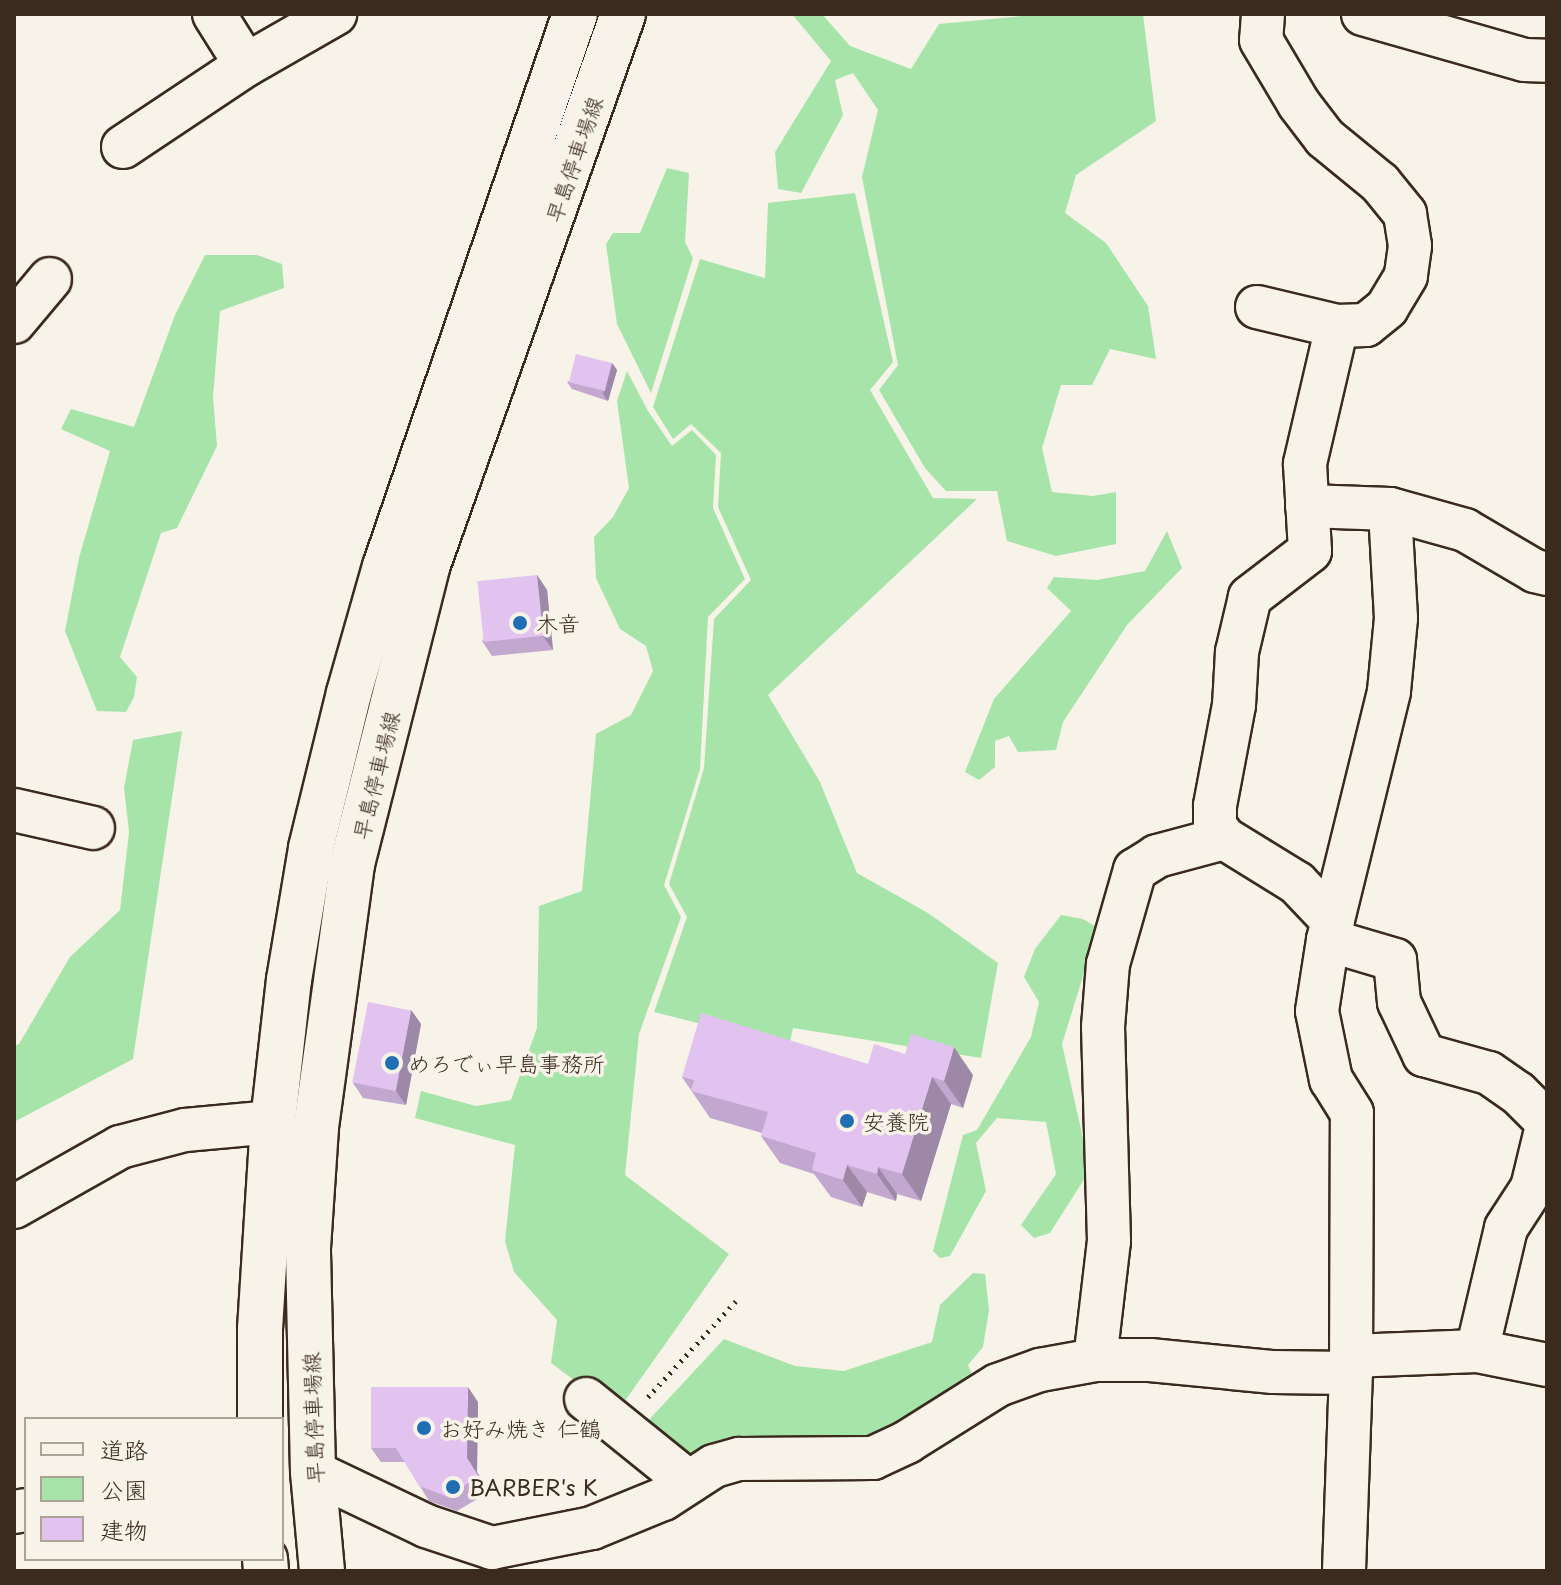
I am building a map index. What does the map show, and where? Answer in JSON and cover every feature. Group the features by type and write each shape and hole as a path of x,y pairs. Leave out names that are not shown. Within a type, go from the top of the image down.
{"main road":[{"name":"早島停車場線","path":"260,1417 260,1329 273,1122 289,980 311,848 349,693 385,567 575,14"},
{"name":"早島停車場線","path":"322,1571 313,1472 308,1248 316,1127 352,864 427,567 623,14"}],"street":[{"path":"214,14 246,65"},
{"path":"123,147 246,65 335,14"},
{"path":"1257,307 1337,326 1366,325 1387,308 1406,276 1410,246 1405,214 1380,183 1325,138 1299,104 1261,40 1263,14"},
{"path":"1363,14 1524,60 1547,61"},
{"path":"14,322 50,279"},
{"path":"1337,326 1305,464 1310,551 1250,597 1237,652 1234,705 1215,806 1215,826 1224,838 1297,883 1331,930 1395,960 1399,1002 1424,1055 1489,1073 1518,1093 1547,1124 1532,1188 1506,1228 1477,1351"},
{"path":"1307,506 1390,509 1465,530 1535,571 1547,574"},
{"path":"1344,1571 1351,1365 1352,1113 1331,1080 1317,1011 1331,930 1389,691 1396,618 1390,509"},
{"path":"14,810 93,828"},
{"path":"1095,1360 1109,1241 1103,1027 1108,964 1135,870 1157,856 1224,838"},
{"path":"14,1207 120,1147 185,1130 273,1122"},
{"path":"313,1472 492,1559 592,1528 663,1499 714,1466 739,1459 873,1458 907,1442 998,1385 1040,1370 1095,1360 1150,1360 1273,1372 1477,1351 1547,1365"},
{"path":"586,1399 689,1482"}],"path":[{"path":"622,1425 736,1301"}],"green space":[{"path":"792,14 822,14 850,46 911,69 939,24 1043,14 1143,14 1156,121 1076,175 1065,213 1106,243 1148,306 1156,359 1110,349 1092,385 1061,385 1042,448 1052,492 1093,496 1116,492 1116,544 1056,556 1007,541 997,491 946,491 925,468 879,390 898,365 862,177 878,110 853,73 835,80 843,115 801,193 778,189 775,152 831,61"},
{"path":"667,168 689,173 685,242 693,258 651,393 617,324 606,244 613,233 640,233"},
{"path":"855,193 893,362 870,390 933,498 977,499 768,695 820,782 857,873 928,913 998,963 981,1058 793,1028 789,1046 654,1012 687,917 669,884 704,768 714,619 751,580 718,507 721,453 691,424 673,439 653,407 700,259 765,278 768,203"},
{"path":"205,255 257,255 282,264 284,288 220,311 213,397 217,446 177,528 161,533 120,657 137,677 134,697 126,712 97,711 65,631 79,558 110,451 61,429 71,409 134,427 175,315"},
{"path":"627,371 648,411 672,446 692,430 716,455 713,508 745,579 708,617 700,769 664,885 681,917 639,1034 625,1175 729,1254 617,1412 551,1363 557,1320 514,1272 505,1241 515,1145 415,1118 421,1091 476,1106 511,1100 537,1028 539,906 582,891 596,734 631,715 653,671 646,646 620,629 596,578 594,537 613,517 629,488 617,401"},
{"path":"1167,531 1182,568 1127,625 1063,722 1056,750 1018,752 1009,736 995,741 995,767 979,780 965,772 994,699 1071,611 1047,588 1054,577 1097,580 1145,571"},
{"path":"182,731 133,1059 14,1122 14,1046 19,1044 70,957 120,910 129,832 124,788 133,740"},
{"path":"1061,915 1083,919 1098,928 1062,1044 1090,1170 1050,1233 1034,1238 1021,1225 1056,1174 1046,1122 997,1118 976,1143 986,1191 950,1256 940,1258 933,1251 963,1135 977,1130 1031,1037 1039,1002 1024,977 1035,949"},
{"path":"973,1273 985,1274 989,1310 983,1347 968,1365 974,1379 865,1447 690,1463 645,1424 724,1339 795,1366 844,1371 932,1342 940,1305"}],"building":[{"path":"576,354 612,363 605,391 569,382"},
{"path":"537,575 543,636 484,642 477,581"},
{"path":"368,1002 411,1010 396,1091 352,1082"},
{"path":"701,1013 868,1064 874,1044 905,1054 911,1034 954,1047 944,1081 932,1077 902,1174 878,1167 877,1174 847,1165 843,1180 812,1170 816,1153 761,1136 768,1112 691,1091 694,1080 682,1077"},
{"path":"371,1387 468,1387 467,1458 479,1477 446,1496 419,1486 396,1448 371,1448"}],"place":[{"name":"木音","path":"520,623"},
{"name":"めろでぃ早島事務所","path":"392,1063"},
{"name":"安養院","path":"847,1121"},
{"name":"お好み焼き 仁鶴","path":"424,1428"},
{"name":"BARBER's K","path":"453,1487"}]}
